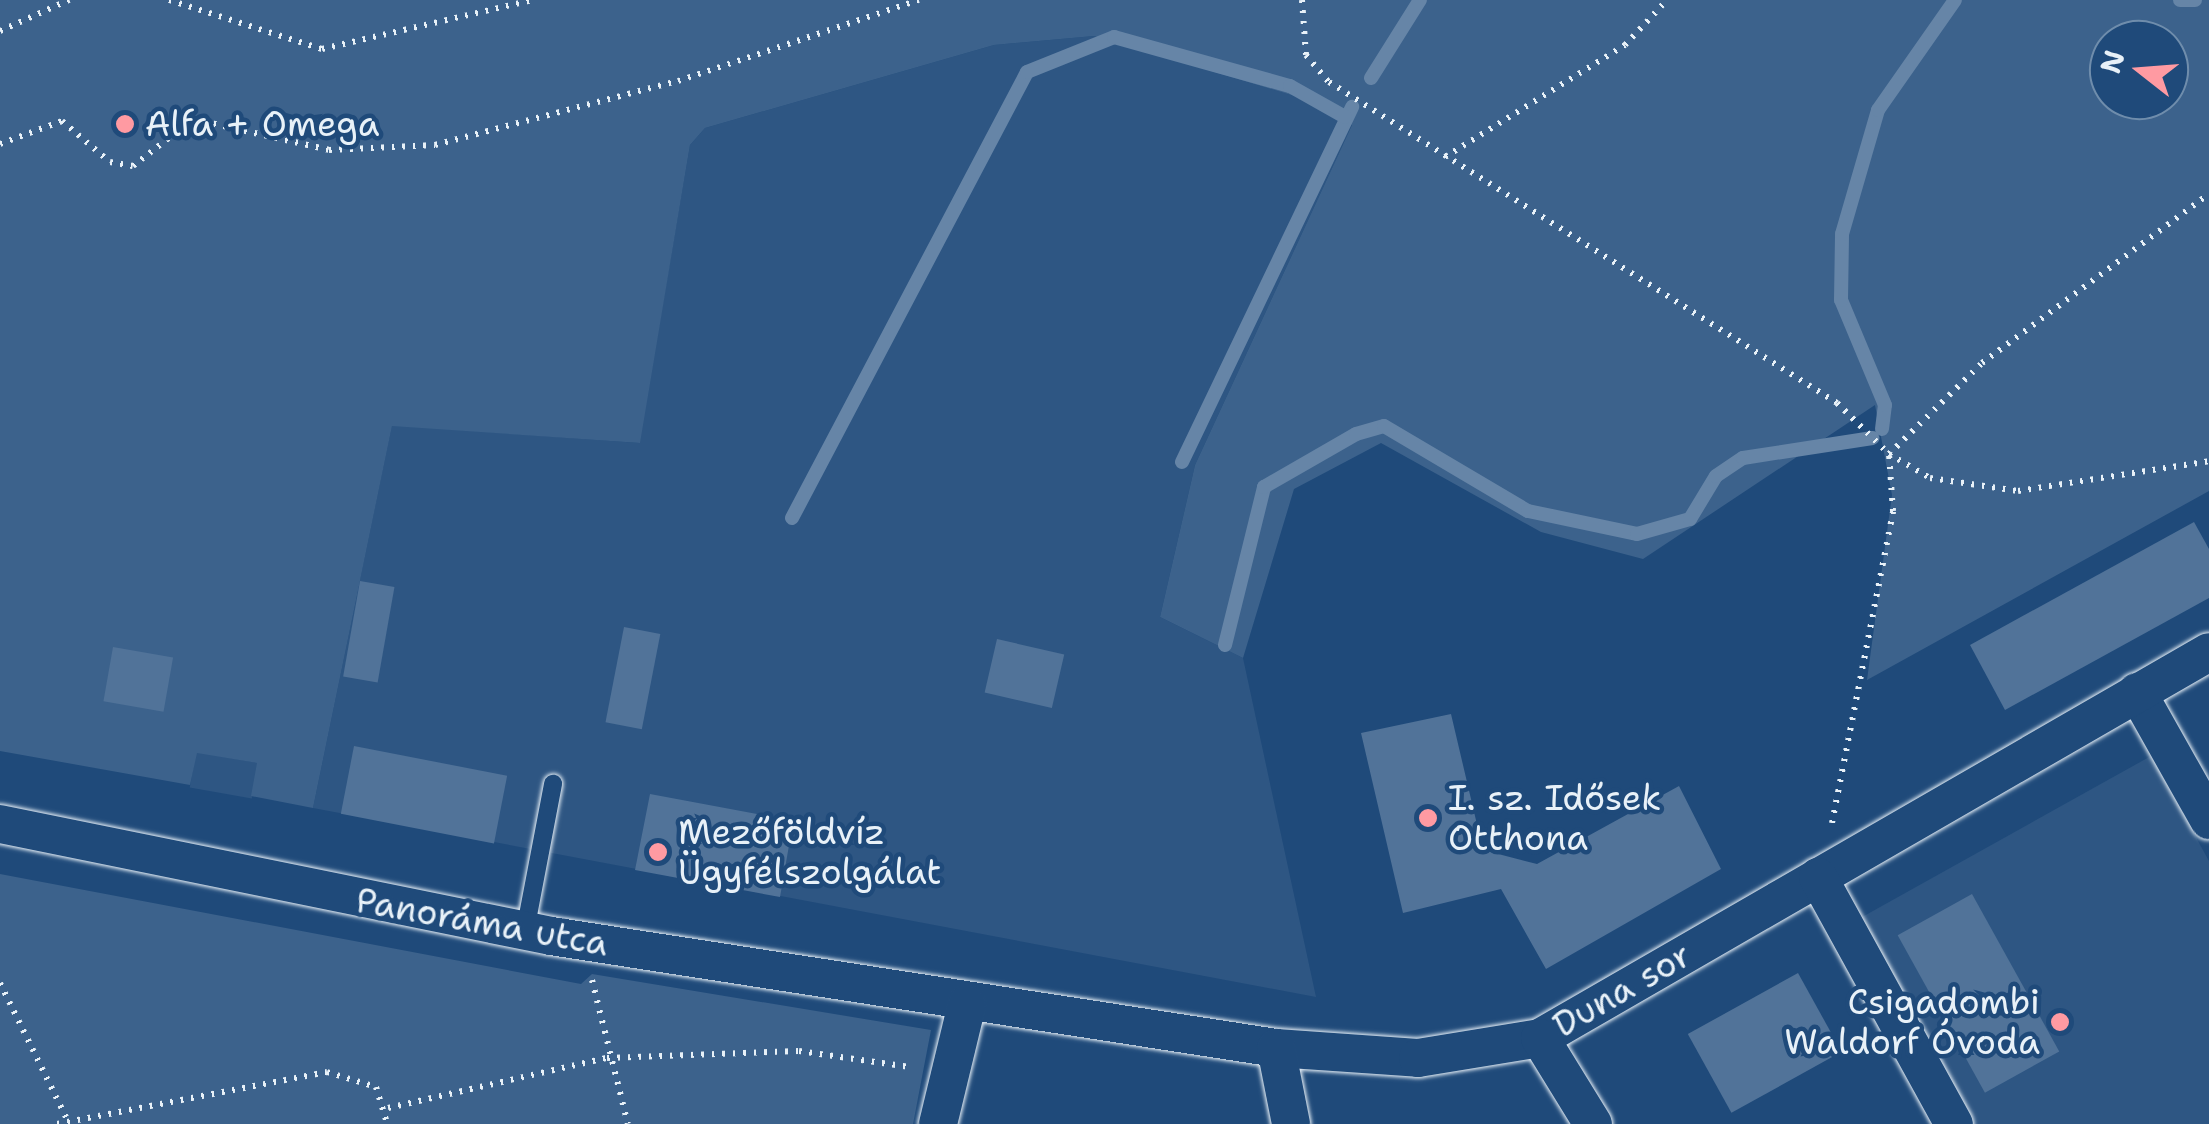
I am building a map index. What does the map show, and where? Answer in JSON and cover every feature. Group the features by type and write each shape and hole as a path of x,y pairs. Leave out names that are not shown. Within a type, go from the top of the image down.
{"street":[{"name":"Duna sor","path":"966,1004 1276,1048 1418,1058 1540,1038 2209,652"},
{"path":"2137,692 2209,820"},
{"name":"Panoráma utca","path":"0,824 525,931 966,1004"},
{"path":"1818,876 1954,1124"},
{"path":"938,1124 966,1004"},
{"path":"1540,1038 1593,1124"},
{"path":"1276,1048 1291,1124"}],"lane":[{"path":"525,931 553,784"}],"path":[{"path":"0,31 70,0"},
{"path":"169,0 322,49 533,0"},
{"path":"0,144 54,120 110,162 132,166 193,119 329,150 435,146 678,81 919,0"},
{"path":"1294,0 1302,4 1316,72 1444,158 1837,403 1889,454 1930,478 2018,492 2209,461"},
{"path":"1444,158 1625,45 1667,0"},
{"path":"1828,840 1893,511 1889,454 1982,363 2209,194"},
{"path":"590,974 606,1058 628,1124"},
{"path":"0,983 69,1123"},
{"path":"388,1108 606,1058 799,1051 950,1072"},
{"path":"57,1124 327,1072 376,1086 388,1108 387,1124"}],"shaded area":[{"path":"0,0 2209,0 2209,491 1867,680 1892,495 1875,405 1643,559 1541,532 1381,443 1294,489 1243,658 1160,617 1195,465 1352,125 1294,96 1094,36 994,45 705,128 690,145 640,443 392,426 313,808 251,796 257,763 197,753 190,785 0,751"},
{"path":"1094,36 1294,96 1352,125 1195,465 1160,617 1243,658 1316,997 313,808 392,425 639,443 690,145 705,128 994,45"},
{"path":"196,752 258,763 252,798 190,787"},
{"name":"Csigadombi Waldorf Óvoda","path":"2151,756 2209,861 2209,1124 1968,1124 1855,921"},
{"path":"0,874 581,984 592,974 931,1030 913,1124 0,1124"}],"building":[{"path":"2194,522 2209,549 2209,598 2005,710 1970,645"},
{"path":"360,581 394,587 378,683 343,677"},
{"path":"624,627 660,634 642,729 605,722"},
{"path":"997,639 1064,655 1052,708 985,693"},
{"path":"113,647 173,658 164,712 103,701"},
{"name":"I. sz. Idősek Otthona","path":"1451,714 1483,850 1537,864 1679,786 1721,869 1546,969 1501,889 1403,913 1361,733"},
{"path":"354,746 507,776 494,843 341,814"},
{"path":"650,794 757,814 755,827 791,834 780,897 635,870"},
{"path":"1972,894 2059,1051 1985,1093 1898,935"},
{"path":"1798,973 1842,1052 1731,1113 1688,1034"}],"waterway":[{"path":"1371,78 1420,0"},
{"path":"1882,429 1885,405 1841,300 1842,234 1878,110 1955,0"},
{"path":"2180,0 2195,0"},
{"path":"792,518 1027,72 1114,37 1290,86 1345,117"},
{"path":"1182,462 1352,107"},
{"path":"1225,645 1264,487 1356,434 1384,426 1528,511 1637,534 1690,519 1716,476 1743,458 1872,438"}],"place":[{"name":"Alfa + Omega","path":"125,124"},
{"name":"I. sz. Idősek Otthona","path":"1428,818"},
{"name":"Mezőföldvíz Ügyfélszolgálat","path":"658,852"},
{"name":"Csigadombi Waldorf Óvoda","path":"2060,1022"}]}
